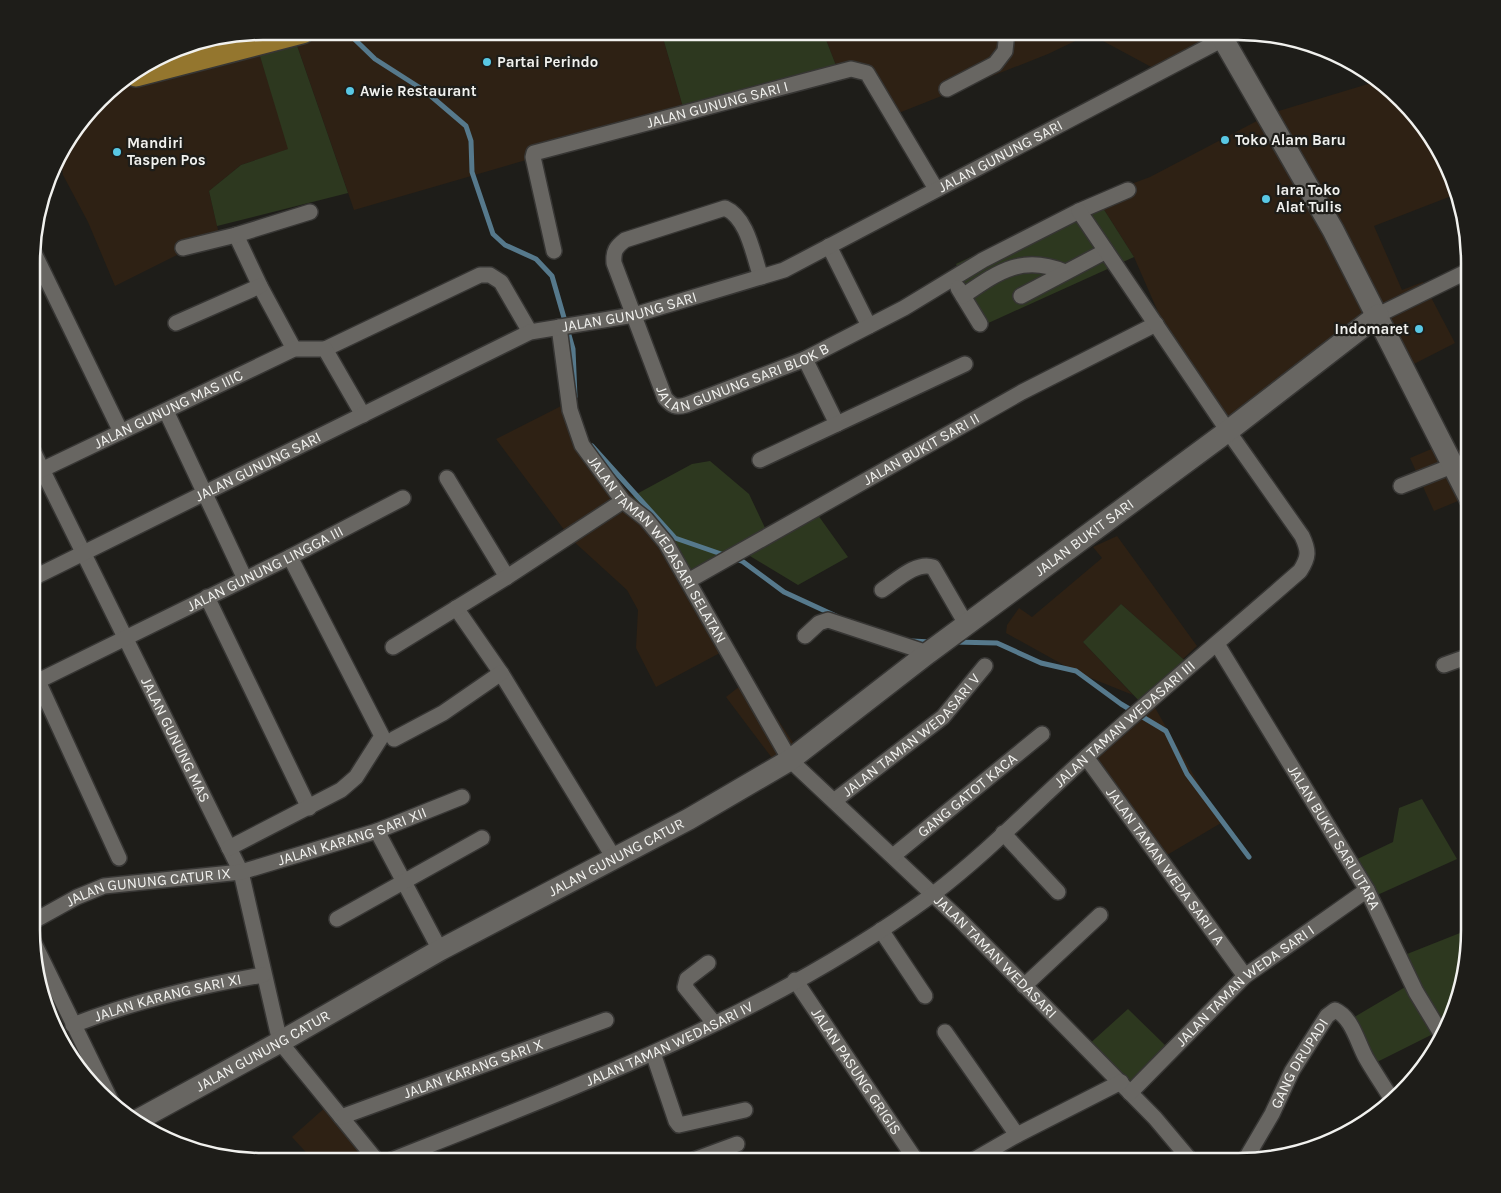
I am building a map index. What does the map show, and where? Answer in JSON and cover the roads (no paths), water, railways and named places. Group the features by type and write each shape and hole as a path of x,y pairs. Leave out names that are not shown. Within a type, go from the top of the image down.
{"main road":[{"path":"154,69 246,40"}],"street":[{"path":"947,89 995,64 1005,51 1006,40"},
{"name":"JALAN GUNUNG SARI","path":"40,574 530,332 634,316 784,270 1212,40"},
{"path":"1224,40 1312,191 1378,315 1461,482"},
{"name":"JALAN GUNUNG SARI I","path":"554,251 532,157 534,153 851,69 867,73 936,189"},
{"name":"JALAN GUNUNG SARI BLOK B","path":"761,277 741,222 735,213 725,208 625,240 617,245 614,263 665,398 671,405 678,407 686,405 805,359 1079,211 1128,190"},
{"path":"1079,211 1228,431"},
{"path":"183,248 236,235 310,212"},
{"path":"236,235 260,286 294,349 325,350 455,286 484,274 495,277 501,282 530,332"},
{"path":"829,246 869,326"},
{"path":"1021,296 1106,251"},
{"path":"963,296 994,275 1026,264 1047,264 1065,272"},
{"path":"40,265 121,432"},
{"path":"1378,315 1461,274"},
{"path":"953,278 980,324"},
{"path":"176,324 260,286"},
{"name":"JALAN BUKIT SARI","path":"790,760 928,652 1228,431 1378,315"},
{"name":"JALAN BUKIT SARI II","path":"688,581 1022,392 1156,324"},
{"name":"JALAN TAMAN WEDASARI SELATAN","path":"558,327 570,410 576,430 593,463 623,501 646,519 666,544 790,760"},
{"name":"JALAN GUNUNG MAS IIIC","path":"40,471 294,349"},
{"path":"325,350 363,415"},
{"path":"805,359 837,424"},
{"path":"760,460 965,364"},
{"path":"166,411 245,579"},
{"name":"JALAN TAMAN WEDASARI III","path":"933,893 1003,834 1086,757 1300,571 1307,561 1309,550 1302,536 1228,431"},
{"path":"1401,486 1452,466"},
{"name":"JALAN GUNUNG MAS","path":"40,477 83,553 241,872 280,1042"},
{"path":"447,478 507,578"},
{"name":"JALAN GUNUNG LINGGA III","path":"40,680 290,557 404,498"},
{"path":"392,647 507,578 623,501"},
{"path":"290,557 388,737"},
{"path":"882,590 916,568 926,565 933,568 966,624"},
{"path":"207,598 310,808"},
{"path":"456,608 501,673 614,858"},
{"path":"805,636 818,623 828,620 928,652"},
{"name":"JALAN BUKIT SARI UTARA","path":"1217,644 1367,890 1416,992 1438,1029"},
{"path":"1444,665 1461,659"},
{"name":"JALAN TAMAN WEDASARI V","path":"834,801 943,717 985,666"},
{"path":"229,848 310,808 341,790 356,777 388,737 443,713 501,673"},
{"path":"40,692 120,858"},
{"name":"GANG GATOT KACA","path":"893,856 1042,734"},
{"name":"JALAN TAMAN WEDA SARI I A","path":"1086,757 1245,976"},
{"name":"JALAN TAMAN WEDASARI","path":"790,760 933,893 1126,1088 1184,1153"},
{"name":"JALAN GUNUNG CATUR","path":"142,1117 280,1042 440,950 689,819 790,760"},
{"name":"JALAN KARANG SARI XII","path":"241,872 377,831 462,797"},
{"path":"377,831 440,950"},
{"path":"1003,834 1058,892"},
{"path":"337,919 482,838"},
{"name":"JALAN GUNUNG CATUR IX","path":"40,918 77,897 104,886 241,872"},
{"name":"JALAN TAMAN WEDA SARI I","path":"986,1153 1017,1135 1126,1088 1245,976 1367,890"},
{"name":"JALAN TAMAN WEDASARI IV","path":"409,1153 653,1053 714,1023 795,980 881,930 933,893"},
{"path":"1024,986 1100,915"},
{"path":"881,930 924,996"},
{"path":"42,960 104,1087"},
{"path":"708,963 687,979 685,987 714,1023"},
{"name":"JALAN KARANG SARI XI","path":"74,1025 115,1009 162,996 263,974"},
{"name":"JALAN PASUNG GRIGIS","path":"795,980 910,1153"},
{"name":"GANG DRUPADI","path":"1249,1153 1272,1114 1292,1071 1327,1016 1335,1010 1342,1015 1352,1029 1366,1057 1389,1094"},
{"name":"JALAN KARANG SARI X","path":"341,1117 606,1020"},
{"path":"945,1032 1017,1135"},
{"path":"280,1042 370,1153"},
{"path":"653,1053 679,1125 745,1110"},
{"path":"714,1153 737,1144"}],"waterway":[{"path":"355,40 375,59 425,91 466,126 471,141 472,172 493,234 505,245 536,259 552,276 573,349 575,397"},
{"path":"592,446 675,538 727,556"},
{"path":"735,559 742,561 784,592 836,616"},
{"path":"912,641 931,642"},
{"path":"954,642 997,643 1041,663 1076,671 1121,704 1166,731 1187,774 1249,857"}],"place":[{"name":"Partai Perindo","path":"487,62"},
{"name":"Awie Restaurant","path":"350,91"},
{"name":"Toko Alam Baru","path":"1225,140"},
{"name":"Mandiri Taspen Pos","path":"117,152"},
{"name":"Iara Toko Alat Tulis","path":"1266,199"},
{"name":"Indomaret","path":"1419,329"}]}
